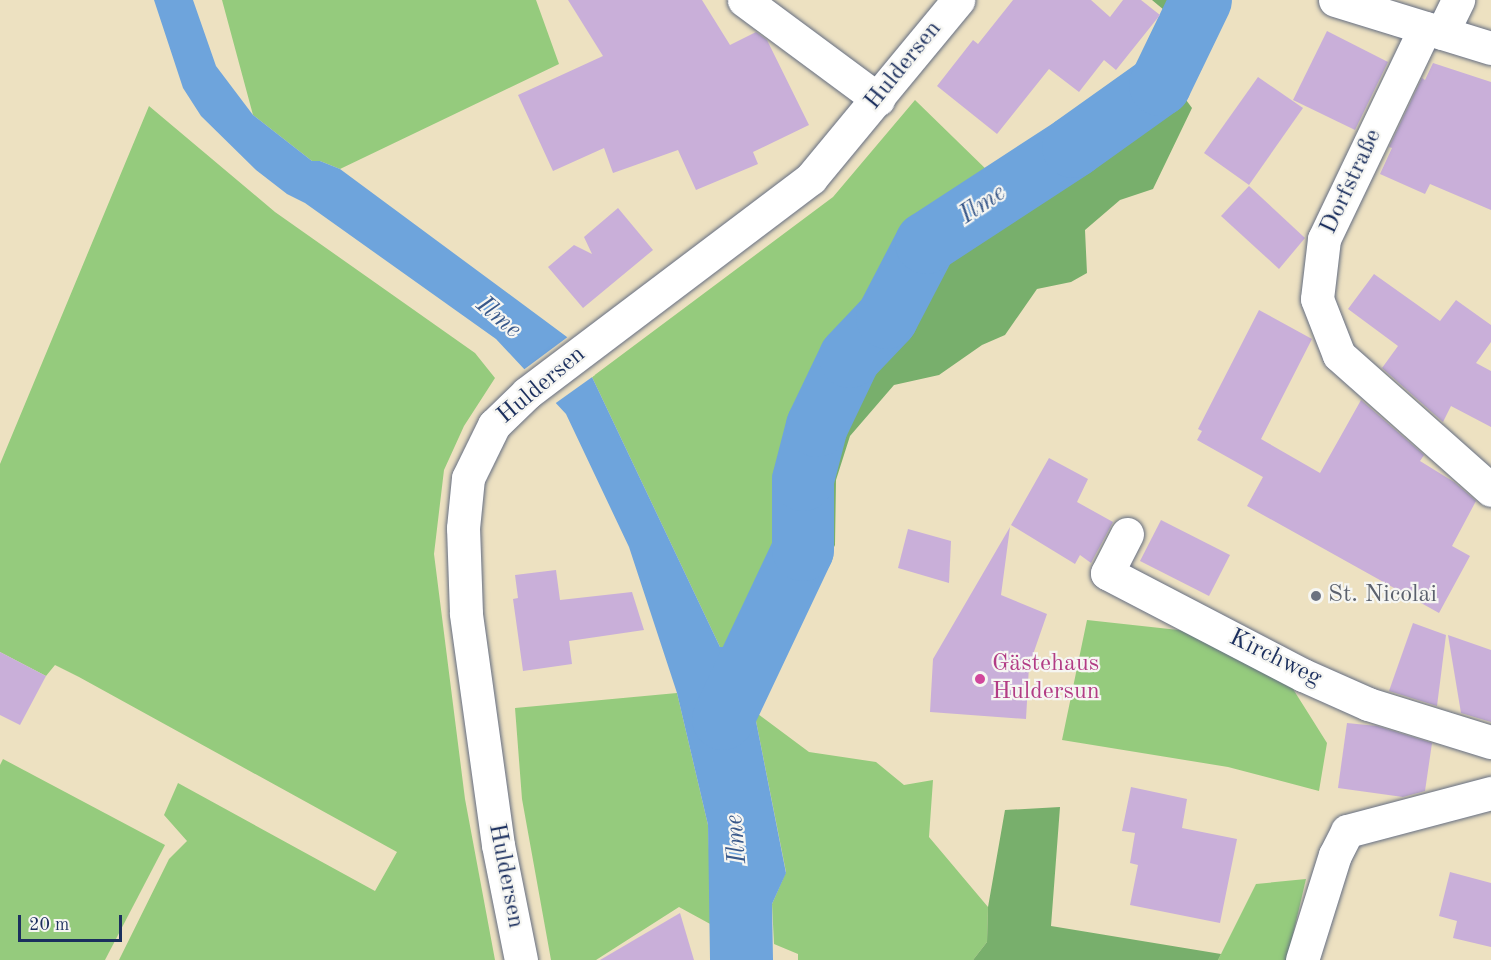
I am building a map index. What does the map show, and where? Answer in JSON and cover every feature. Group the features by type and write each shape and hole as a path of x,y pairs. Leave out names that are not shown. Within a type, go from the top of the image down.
{"street":[{"path":"744,0 878,99"},
{"name":"Huldersen","path":"522,960 498,845 468,624 463,528 468,478 494,425 527,393 811,178 958,0"},
{"path":"1335,0 1491,48"},
{"name":"Dorfstraße","path":"1458,0 1434,31 1324,239 1317,299 1339,355 1491,490"},
{"name":"Kirchweg","path":"1127,534 1107,573 1303,675 1368,704 1491,742"},
{"path":"1302,960 1335,855 1347,831 1491,793"}],"green space":[{"path":"222,0 536,0 559,64 340,169 320,161 312,161 253,115"},
{"path":"1152,0 1227,0 1208,36 1172,81 1192,108 1153,189 1120,200 1085,230 1087,273 1071,282 1037,289 1005,335 982,345 939,375 894,385 850,436 836,480 835,545 754,711 731,647 780,558 788,516 788,486 796,438 832,359 920,233 992,175 1028,156 1138,72 1165,37 1170,15"},
{"path":"915,100 992,175 920,233 832,359 788,486 788,516 780,558 731,647 720,647 592,377 833,197"},
{"path":"149,106 275,212 475,353 495,378 464,426 444,470 434,554 465,799 495,960 119,960 169,859 187,841 164,815 178,783 375,891 397,852 79,677 55,665 46,676 0,652 0,464"},
{"path":"1087,620 1206,633 1288,681 1327,743 1319,791 1228,767 1062,740"},
{"path":"677,693 708,825 712,925 679,907 596,960 551,960 522,799 515,708"},
{"path":"754,711 809,752 876,762 904,785 933,780 929,837 988,907 987,942 973,960 798,960 798,954 774,944 772,904 786,872"},
{"path":"3,759 165,845 105,960 0,960 0,765"},
{"path":"1060,807 1051,926 1221,954 1218,960 973,960 987,942 988,907 1005,810"},
{"path":"1306,879 1287,960 1218,960 1256,884"}],"water":[{"path":"154,0 193,0 216,66 253,115 312,161 320,161 340,169 567,337 592,377 720,647 731,647 754,711 786,873 772,904 773,960 710,960 708,825 677,693 629,547 566,414 496,339 305,203 287,194 256,170 201,116 183,88"}],"pier":[{"path":"569,336 595,375 553,405 522,371"}],"building":[{"path":"568,0 702,0 730,45 756,32 767,40 809,125 753,152 758,164 696,190 678,150 613,173 604,148 553,171 518,95 603,56"},
{"path":"1013,0 1091,0 1110,17 1123,0 1141,0 1160,15 1116,70 1104,60 1079,92 1049,69 997,134 937,86 973,40 978,44"},
{"path":"1327,31 1388,62 1355,130 1293,100"},
{"path":"1433,63 1491,82 1491,210 1430,184 1425,194 1380,174 1392,148 1389,147 1422,78 1425,80"},
{"path":"1258,77 1303,108 1249,185 1204,153"},
{"path":"1249,186 1305,238 1279,269 1221,216"},
{"path":"618,208 653,250 583,308 548,267 574,245 592,254 584,237"},
{"path":"1374,274 1440,321 1456,300 1491,325 1491,342 1476,363 1491,371 1491,427 1451,406 1443,422 1382,368 1398,346 1348,309"},
{"path":"1259,310 1312,339 1261,439 1320,473 1361,400 1424,455 1420,461 1454,482 1476,501 1452,546 1470,556 1439,613 1247,506 1263,477 1197,440 1202,431 1198,429"},
{"path":"1049,458 1088,479 1077,502 1113,522 1091,563 1080,555 1075,564 1011,525"},
{"path":"1161,520 1230,555 1209,596 1140,561"},
{"path":"1010,527 1001,595 1047,614 1029,666 1026,719 930,712 933,659"},
{"path":"908,529 951,541 949,583 898,568"},
{"path":"556,570 560,600 632,592 644,630 569,641 572,664 523,671 513,599 518,598 515,575"},
{"path":"1413,623 1446,635 1437,706 1389,691"},
{"path":"1448,635 1491,650 1491,722 1461,713"},
{"path":"0,652 46,676 20,725 0,715"},
{"path":"1347,723 1377,726 1432,743 1425,791 1403,797 1338,788"},
{"path":"1131,787 1187,799 1182,828 1237,839 1220,923 1130,905 1138,865 1130,863 1135,833 1122,831"},
{"path":"1450,872 1491,883 1491,947 1453,938 1457,921 1439,916"},
{"path":"680,913 694,960 600,960"}],"waterway":[{"name":"Ilme","path":"723,719 803,550 803,480 817,426 850,357 887,318 926,243 1073,147 1160,85 1201,0"}],"place":[{"name":"St. Nicolai","path":"1316,596"},
{"name":"Gästehaus Huldersun","path":"980,679"}]}
